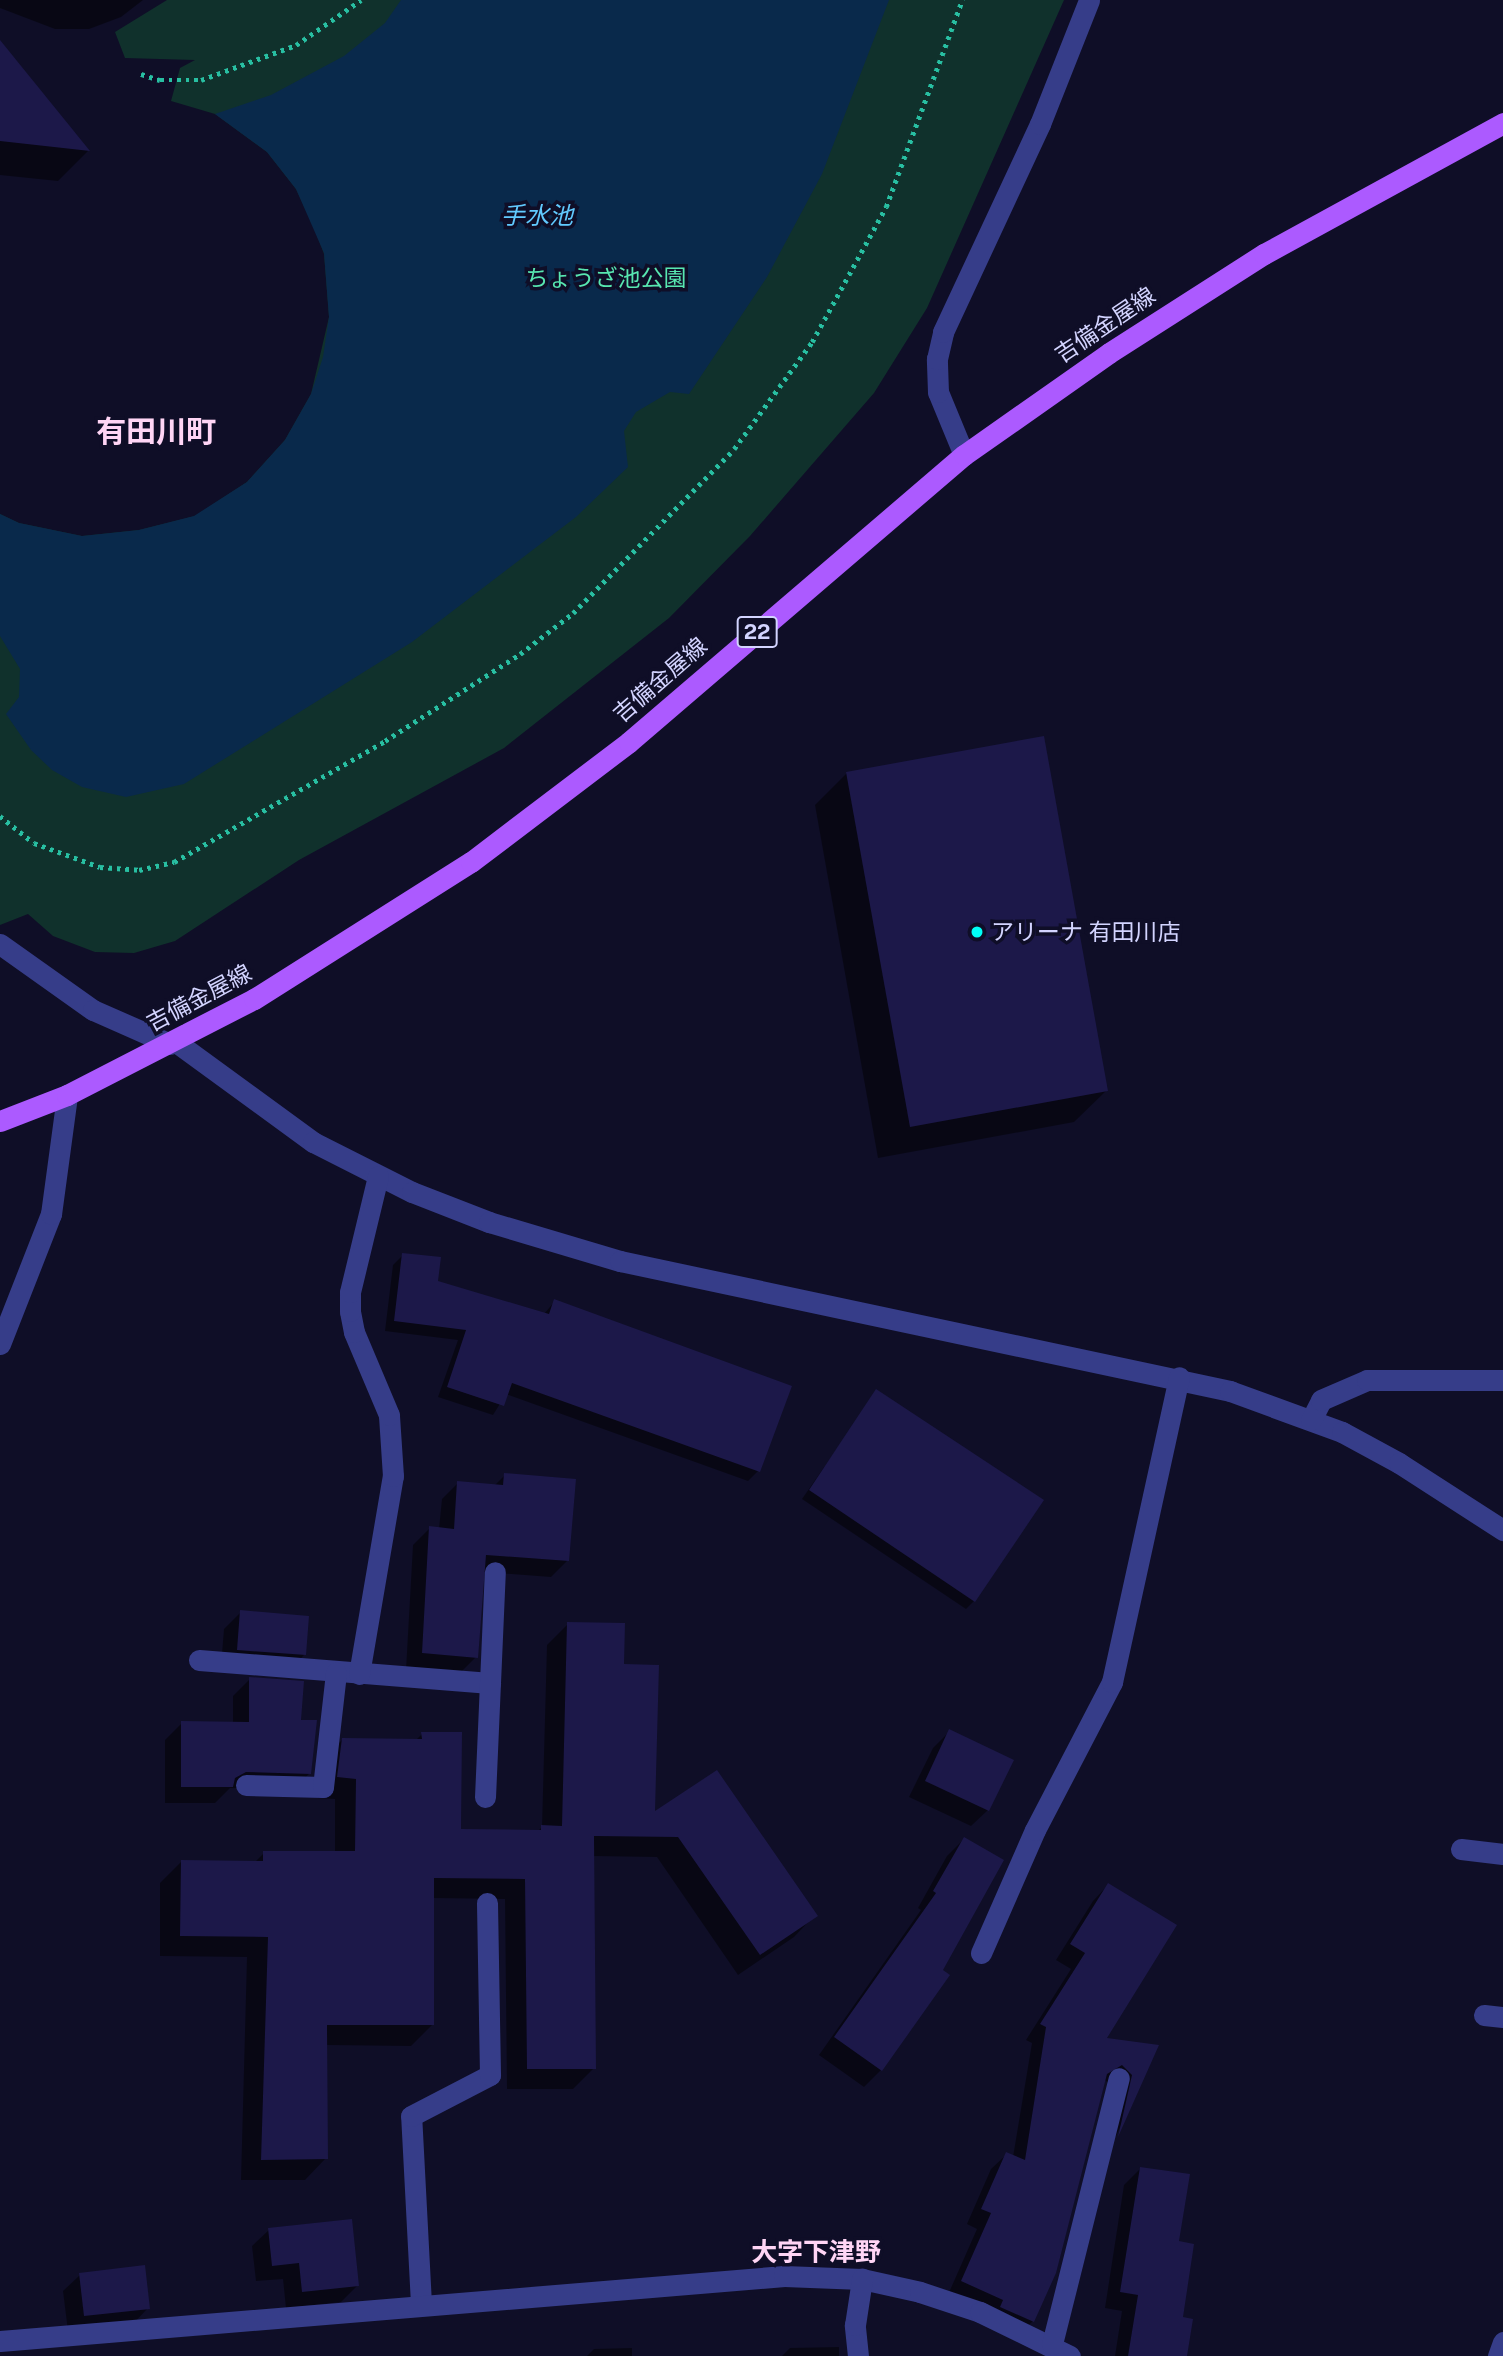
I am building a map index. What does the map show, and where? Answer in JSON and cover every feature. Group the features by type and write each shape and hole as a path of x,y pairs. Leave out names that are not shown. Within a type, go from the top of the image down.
{"main road":[{"name":"吉備金屋線","path":"0,1121 67,1095 173,1043 341,947 481,854 629,742 964,455 1109,353 1264,254 1503,123"}],"street":[{"path":"964,455 937,392 937,359 943,331 1040,124 1089,0"},
{"path":"0,944 93,1010 173,1043 313,1142 378,1175 489,1222 620,1261 1179,1377 1311,1420 1399,1462 1503,1530"},
{"path":"0,1344 51,1214 67,1095"},
{"path":"359,1674 393,1476 389,1415 355,1332 350,1311 350,1292 378,1175"},
{"path":"981,1953 1035,1830 1112,1682 1179,1377"},
{"path":"1311,1420 1321,1400 1367,1380 1503,1380"},
{"path":"485,1797 495,1572"},
{"path":"199,1660 336,1673 490,1683"},
{"path":"246,1785 323,1787 336,1673"},
{"path":"1461,1849 1503,1854"},
{"path":"421,2304 411,2116 490,2075 487,1903"},
{"path":"1052,2344 1119,2078"},
{"path":"0,2341 707,2279 862,2279 956,2304 1052,2344 1070,2356"},
{"path":"858,2356 855,2325 862,2279"},
{"path":"1498,2356 1503,2342"}],"path":[{"path":"141,74 160,80 201,80 296,44 361,0"},
{"path":"0,816 34,843 100,867 139,870 174,862 385,741 520,654 573,613 734,449 812,342 886,207 962,0"}],"green space":[{"name":"手水池","path":"167,0 1064,0 927,308 874,393 750,536 669,618 504,748 299,860 175,941 134,953 95,952 53,936 28,914 0,925 0,514 19,523 82,536 139,530 195,516 247,482 285,440 311,394 329,317 324,254 296,189 267,152 215,114 171,101 180,68 195,60 125,58 115,32"}],"water":[{"name":"手水池","path":"401,0 889,0 822,174 767,277 689,394 670,392 636,412 624,431 628,467 576,517 412,642 184,784 126,797 82,787 52,770 31,750 6,714 19,697 20,669 0,636 0,514 19,523 82,536 139,530 194,516 247,482 285,440 311,394 323,357 329,317 324,253 296,189 267,152 215,114 271,95 344,56 385,23"}],"building":[{"path":"0,40 90,151 0,141"},
{"name":"アリーナ 有田川店","path":"1044,736 1108,1091 910,1127 846,772"},
{"path":"402,1253 441,1257 438,1281 549,1314 554,1299 792,1386 760,1472 512,1383 504,1406 447,1387 466,1330 394,1321"},
{"path":"876,1389 1044,1500 975,1602 809,1490"},
{"path":"504,1473 576,1479 569,1561 486,1555 478,1658 422,1653 429,1526 454,1529 457,1481 503,1485"},
{"path":"240,1610 309,1616 306,1655 237,1650"},
{"path":"567,1622 625,1623 624,1664 659,1665 655,1811 717,1770 818,1916 760,1955 678,1837 594,1836 596,2069 527,2069 525,1879 434,1878 434,2025 327,2025 328,2159 261,2160 268,1937 180,1936 181,1860 263,1861 263,1851 355,1851 356,1779 337,1777 342,1738 422,1739 421,1732 462,1732 461,1829 541,1830 541,1825 562,1826"},
{"path":"249,1677 304,1681 301,1720 317,1720 311,1774 246,1772 235,1778 233,1787 181,1787 181,1721 249,1722"},
{"path":"949,1729 1014,1760 989,1811 925,1781"},
{"path":"964,1837 1004,1860 943,1970 950,1975 882,2071 834,2037 936,1893 933,1891"},
{"path":"1108,1883 1177,1925 1107,2038 1159,2045 1118,2137 1132,2075 1122,2065 1107,2074 1056,2273 1034,2322 1000,2307 1003,2300 961,2281 991,2213 981,2209 1006,2152 1025,2160 1046,2027 1040,2024 1085,1953 1070,1944"},
{"path":"1140,2167 1190,2174 1179,2241 1194,2244 1183,2317 1193,2319 1187,2356 1128,2356 1138,2295 1120,2292"},
{"path":"352,2219 359,2286 302,2292 299,2263 272,2266 268,2228"},
{"path":"145,2265 150,2309 84,2316 79,2273"}],"place":[{"name":"アリーナ 有田川店","path":"977,932"}],"district":[{"name":"有田川町","path":"156,431"},
{"name":"大字下津野","path":"816,2252"}],"park label":[{"name":"ちょうざ池公園","path":"606,278"}]}
